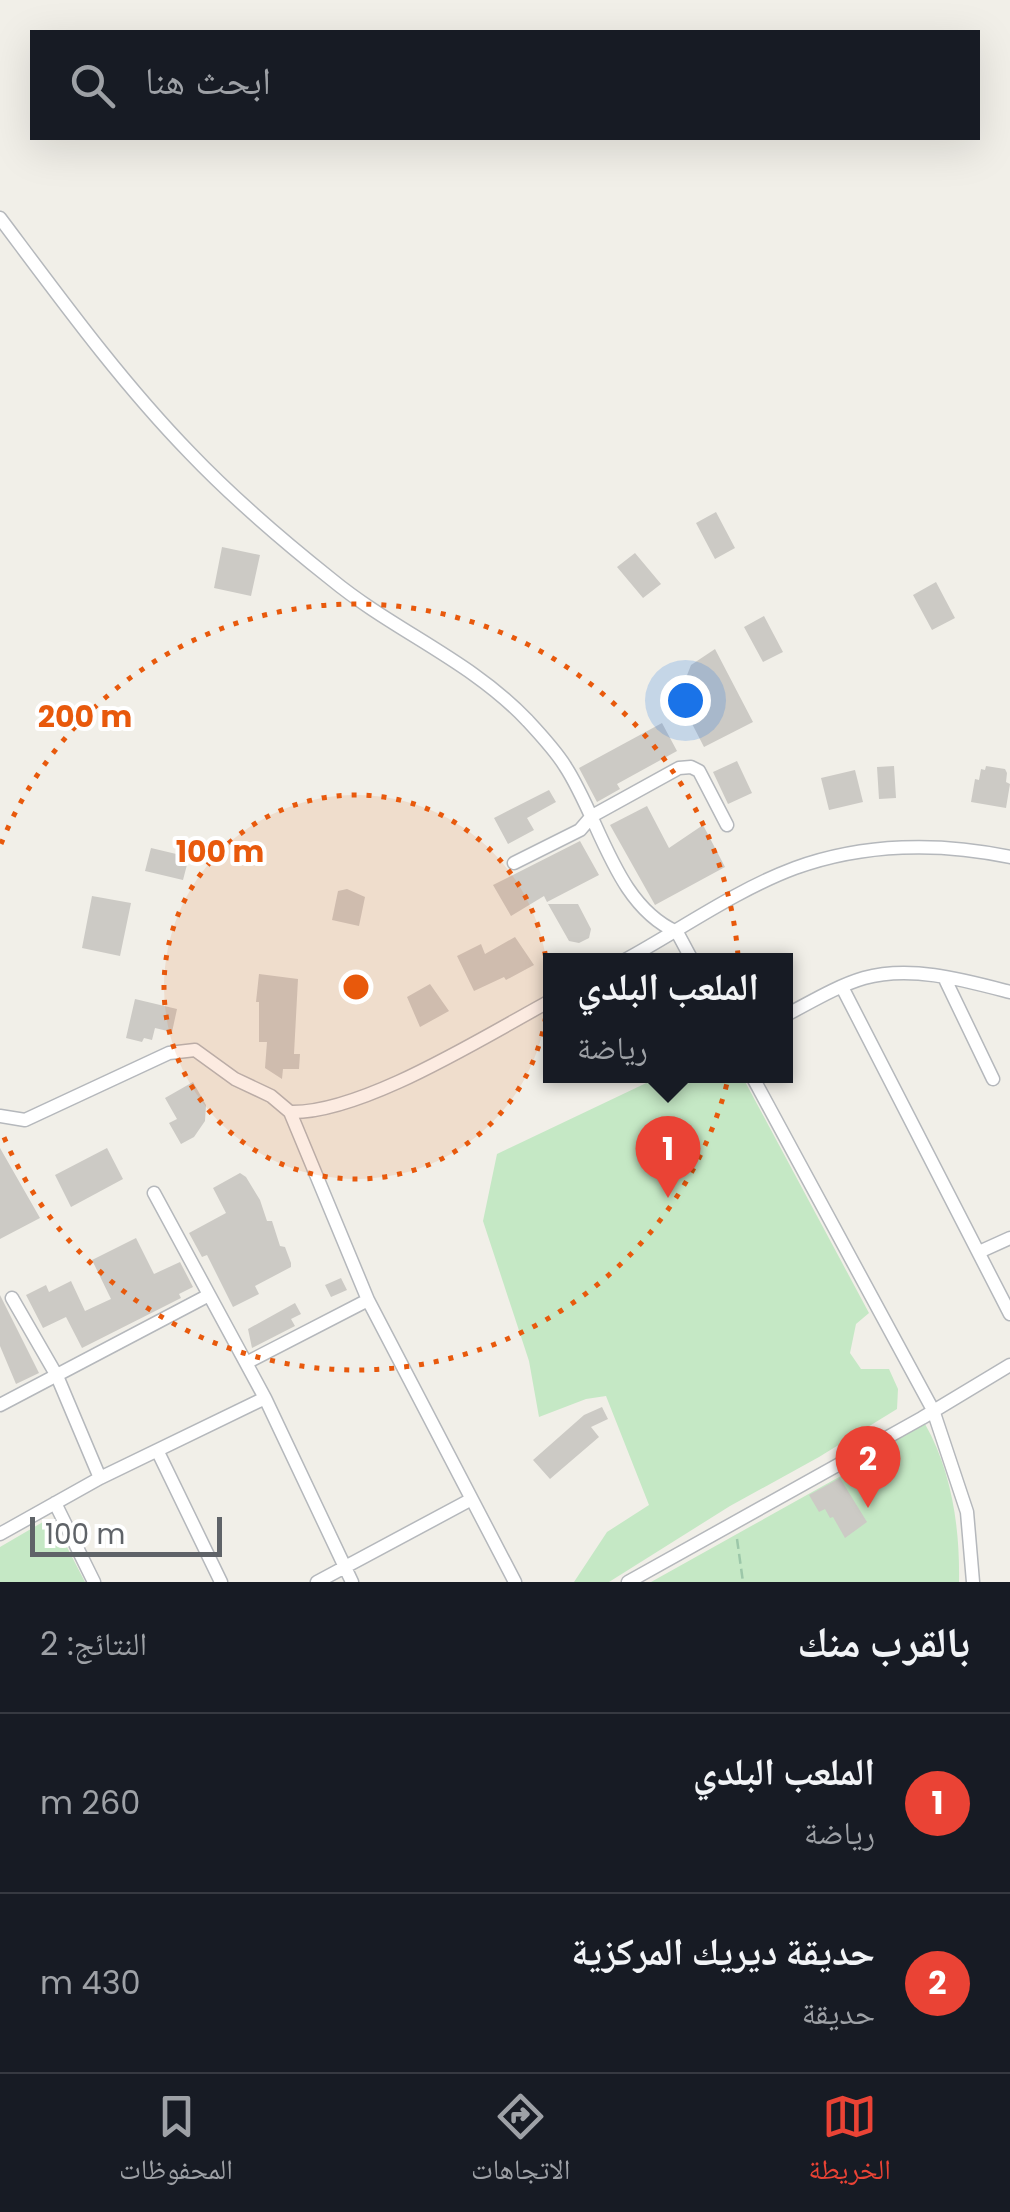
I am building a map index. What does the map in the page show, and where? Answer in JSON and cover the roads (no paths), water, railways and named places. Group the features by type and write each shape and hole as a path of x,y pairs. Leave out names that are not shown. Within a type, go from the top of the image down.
{"street":[{"path":"0,218 86,333 187,451 234,498 335,583 384,618 472,670 506,698 566,766 623,879 657,923 678,932 688,953"},
{"path":"514,863 580,830 592,816 679,768 691,766 699,771 727,826"},
{"path":"638,953 792,869 839,856 934,847 1010,857"},
{"path":"793,1011 842,987 882,975 944,977 1010,992"},
{"path":"944,977 993,1079"},
{"path":"842,987 1010,1314"},
{"path":"290,1112 313,1112 392,1084 543,1005"},
{"path":"0,1116 24,1120 128,1071 184,1050 204,1055 235,1080 271,1096 290,1112 368,1300 515,1582"},
{"path":"756,1083 933,1410 966,1512 973,1582"},
{"path":"154,1193 265,1398 352,1582"},
{"path":"979,1252 1010,1238"},
{"path":"0,1405 209,1294"},
{"path":"12,1298 58,1376 100,1478"},
{"path":"246,1362 368,1300"},
{"path":"628,1582 1010,1365"},
{"path":"0,1534 100,1478 265,1398"},
{"path":"158,1452 221,1582"},
{"path":"318,1582 470,1500"},
{"path":"55,1503 94,1582"}],"place":[{"name":"الملعب البلدي","path":"668,1198"},
{"name":"حديقة ديريك المركزية","path":"868,1508"}]}
